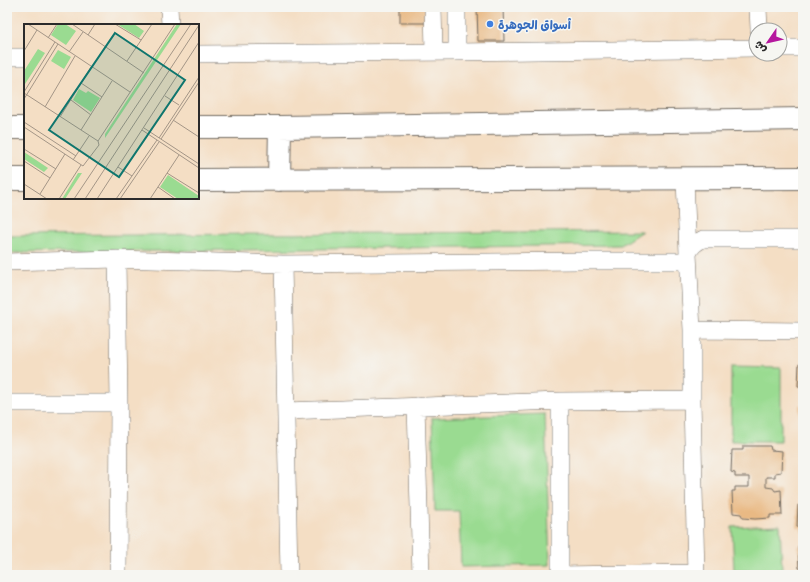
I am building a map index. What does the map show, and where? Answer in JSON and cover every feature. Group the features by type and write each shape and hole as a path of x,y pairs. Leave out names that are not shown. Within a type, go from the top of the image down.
{"main road":[{"path":"199,127 803,119"},
{"path":"280,127 280,180"},
{"path":"7,128 24,128"},
{"path":"199,180 803,178"},
{"path":"7,179 24,179"}],"street":[{"path":"170,7 170,24"},
{"path":"434,7 434,52"},
{"path":"457,7 457,52"},
{"path":"758,7 759,22"},
{"path":"199,54 748,48"},
{"path":"788,48 803,48"},
{"path":"7,57 24,57"},
{"path":"560,401 559,575 696,574 692,330 684,179"},
{"path":"688,258 691,247 696,242 703,239 803,239"},
{"path":"7,262 117,259 283,264 570,261 688,258"},
{"path":"117,259 119,403 118,575"},
{"path":"283,264 289,575"},
{"path":"692,330 803,331"},
{"path":"286,411 560,401 692,400"},
{"path":"7,403 119,403"},
{"path":"416,406 421,575"}],"green space":[{"path":"642,231 621,245 7,253 7,236"},
{"path":"731,367 781,368 781,441 731,441"},
{"path":"545,414 550,565 461,567 459,511 435,511 432,418"},
{"path":"780,525 782,570 734,571 732,527"}],"building":[{"path":"400,7 426,7 426,23 400,23"},
{"name":"أسواق الجوهرة","path":"477,7 503,7 504,41 478,41"},
{"path":"799,364 803,364 803,387 798,386"},
{"path":"799,405 803,405 803,427 800,427"},
{"path":"743,446 770,446 771,450 782,451 781,472 775,473 775,477 766,477 766,487 773,488 775,491 781,490 782,515 770,515 770,518 755,519 743,518 741,514 733,513 732,491 735,491 735,487 749,487 749,477 735,477 735,473 731,472 732,450 743,450"},
{"path":"798,505 803,505 803,532 801,531 801,528 797,527"},
{"path":"801,542 803,542 803,569 799,568 798,546 801,546"}],"place":[{"name":"أسواق الجوهرة","path":"490,24"}]}
